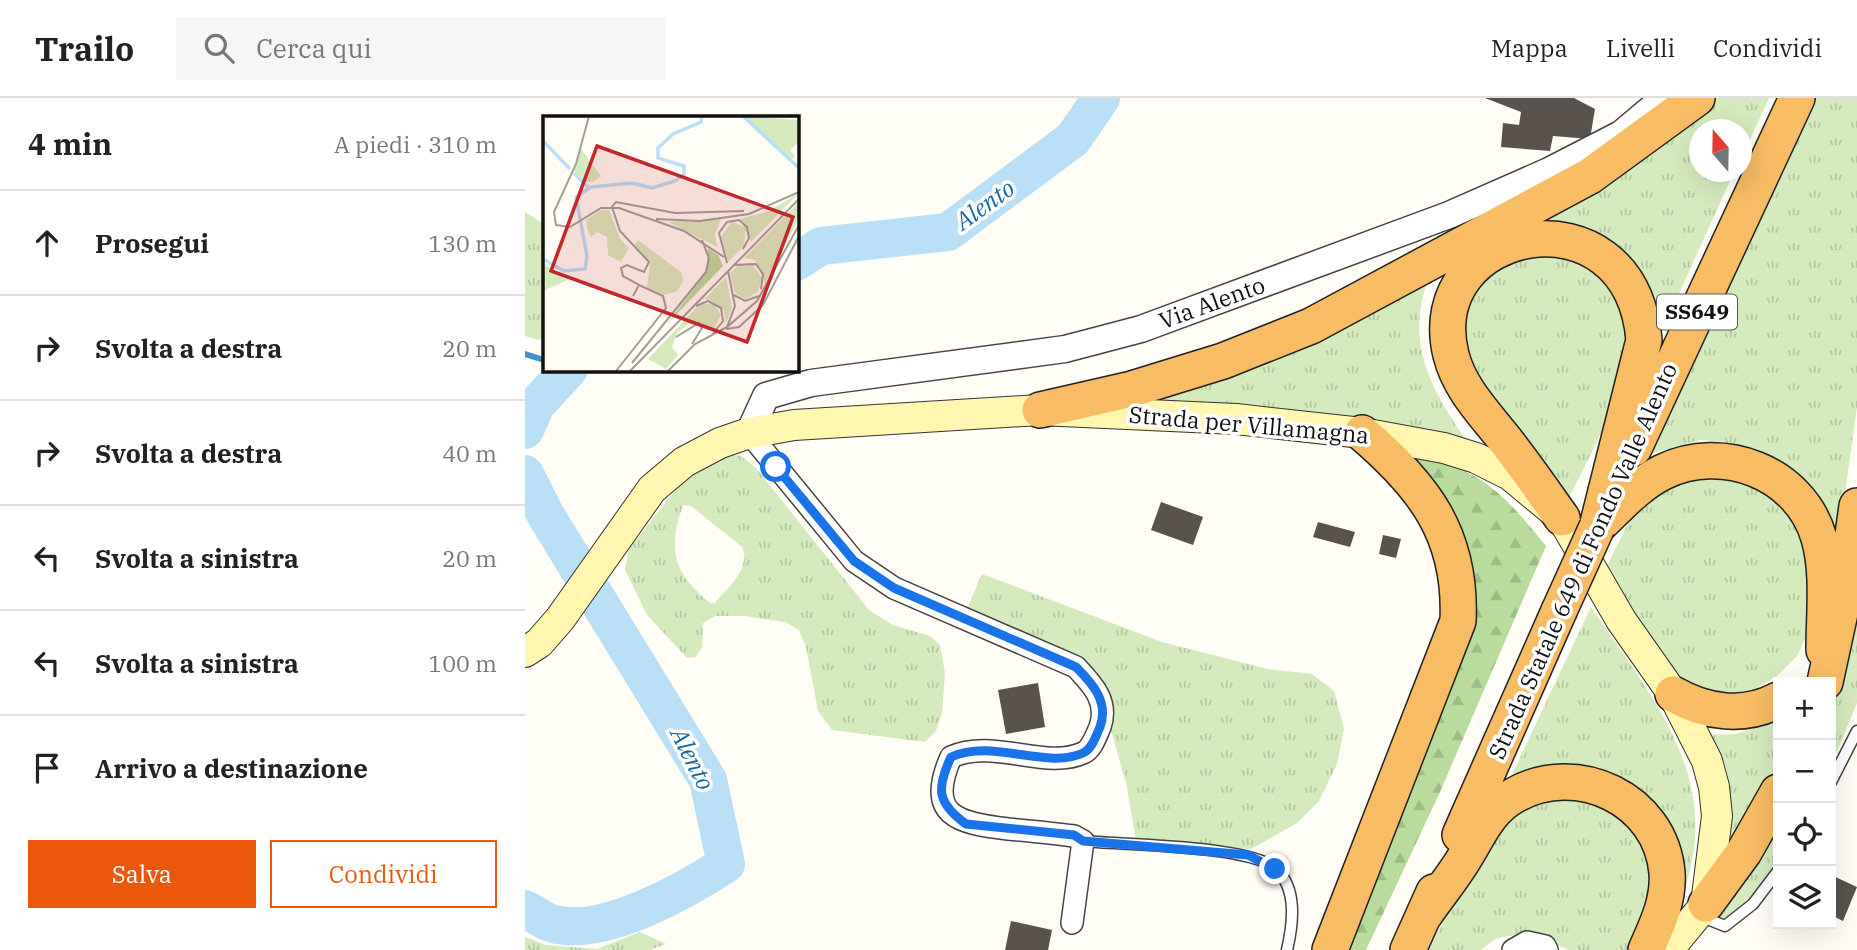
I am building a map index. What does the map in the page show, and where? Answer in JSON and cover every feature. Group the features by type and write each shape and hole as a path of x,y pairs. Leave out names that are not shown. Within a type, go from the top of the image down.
{"highway":[{"path":"1040,410 1132,390 1223,361 1324,320 1590,176 1697,98"},
{"name":"Strada Statale 649 di Fondo Valle Alento","path":"1408,950 1597,527 1797,98"},
{"path":"1477,235 1443,280 1434,308 1432,331 1435,356 1443,379 1510,475"},
{"path":"1562,518 1480,410 1461,380 1448,339 1450,315 1458,291 1471,271 1500,248 1540,237 1563,239 1588,248 1604,258 1622,277 1642,317 1644,340 1597,527"},
{"path":"1329,950 1458,621 1459,591 1442,529 1425,496 1402,467 1362,433"},
{"path":"1597,527 1648,480 1682,464 1714,460 1741,463 1766,473 1790,491 1805,508 1818,536 1823,557 1824,666"},
{"path":"1824,666 1846,585 1857,506"},
{"path":"1807,677 1816,667 1824,666"},
{"path":"1674,694 1700,707 1728,712 1757,708 1773,702"},
{"path":"1425,914 1494,811 1512,796 1531,787 1557,781 1578,781 1604,788 1626,800 1647,820 1661,846 1667,873 1666,898 1646,950"},
{"path":"1701,909 1744,852 1773,801"}],"main road":[{"name":"Strada per Villamagna","path":"525,652 539,643 560,619 652,489 684,462 720,443 749,433 794,425 1040,410 1236,419 1362,433 1455,451 1510,475 1562,518 1621,620 1674,694 1707,761 1714,787 1716,836 1701,909"},
{"path":"1668,950 1701,909"}],"street":[{"name":"Via Alento","path":"749,433 766,396 811,383 1065,349 1141,329 1449,215 1549,172 1621,134 1664,98"},
{"path":"749,433 854,561 894,588 1076,667 1092,684 1103,702 1103,717 1094,741 1084,753 1059,758 967,750 951,757 941,779 941,797 946,806 966,824 1074,835 1083,841 1072,923"},
{"path":"1513,950 1527,942 1545,946 1547,950"}],"lane":[{"path":"1836,772 1857,731"},
{"path":"1083,841 1248,855 1275,869 1288,888 1294,919 1287,950"},
{"path":"1701,909 1725,926 1753,904 1773,878"}],"green space":[{"path":"1715,98 1769,98 1752,135 1752,119 1690,119 1702,112"},
{"path":"1814,98 1857,98 1857,407 1836,558 1761,454 1725,442 1700,440 1653,453 1654,442 1705,339"},
{"path":"1689,120 1689,182 1729,182 1658,340 1644,287 1508,228"},
{"path":"525,212 543,223 543,338 538,340 525,336"},
{"path":"1502,253 1585,254 1631,308 1628,379 1563,510 1469,378 1458,316"},
{"path":"1431,272 1419,320 1424,362 1442,402 1468,443 1118,403"},
{"path":"1394,453 1443,462 1481,480 1514,508 1546,546 1440,792 1366,950 1336,950 1461,622"},
{"path":"727,454 741,456 756,468 869,610 893,625 930,636 940,645 945,673 942,713 936,731 925,742 832,730 818,711 806,647 799,630 785,622 744,616 715,616 703,623 702,647 696,657 687,658 647,615 625,570 629,549 690,475","holes":["683,505 691,506 742,547 744,555 737,578 714,604 703,597 685,578 676,558 675,538 679,516"]},
{"path":"1737,467 1806,528 1810,628 1797,656 1777,676 1750,692 1705,693 1676,680 1605,570 1642,495"},
{"path":"1857,529 1857,703 1836,754 1836,677 1832,677"},
{"path":"982,574 1162,642 1268,669 1312,674 1334,691 1344,729 1337,764 1319,801 1297,823 1251,849 1136,840 1126,783 1100,692 965,613"},
{"path":"1591,607 1660,710 1690,781 1695,818 1693,858 1680,901 1648,815 1508,783"},
{"path":"1773,722 1773,783 1719,874 1700,735 1736,734"},
{"path":"1576,792 1628,821 1643,841 1649,856 1651,888 1630,950 1569,950 1530,933 1497,938 1481,950 1429,950 1489,826 1501,812"},
{"path":"1773,812 1771,876 1748,902 1724,920 1718,918 1714,909"},
{"path":"640,932 666,944 650,950 525,950 525,937 546,945 597,949"}],"building":[{"path":"1485,98 1574,98 1595,109 1590,139 1553,136 1550,151 1501,147 1503,123 1519,125 1521,112"},
{"path":"1161,502 1203,517 1193,545 1151,530"},
{"path":"1318,522 1355,532 1350,547 1313,537"},
{"path":"1383,535 1401,539 1396,558 1379,554"},
{"path":"1038,683 1045,727 1006,734 998,690"},
{"path":"1836,877 1857,887 1843,921 1836,918"},
{"path":"1011,921 1052,930 1048,950 1005,950"}],"waterway":[{"name":"Alento","path":"798,261 821,246 948,232 1073,139 1101,98"},
{"path":"525,354 543,360"},
{"name":"Alento","path":"525,430 536,405 567,371"},
{"name":"Alento","path":"525,474 545,514 708,780 726,864 667,898 620,918 596,924 554,924 525,909"}],"route":[{"path":"776,467 854,561 894,588 1076,667 1092,684 1103,702 1103,717 1094,741 1084,753 1059,758 1005,751 967,750 951,757 941,779 941,797 954,816 966,824 1074,835 1083,841 1248,855 1275,869"}]}
